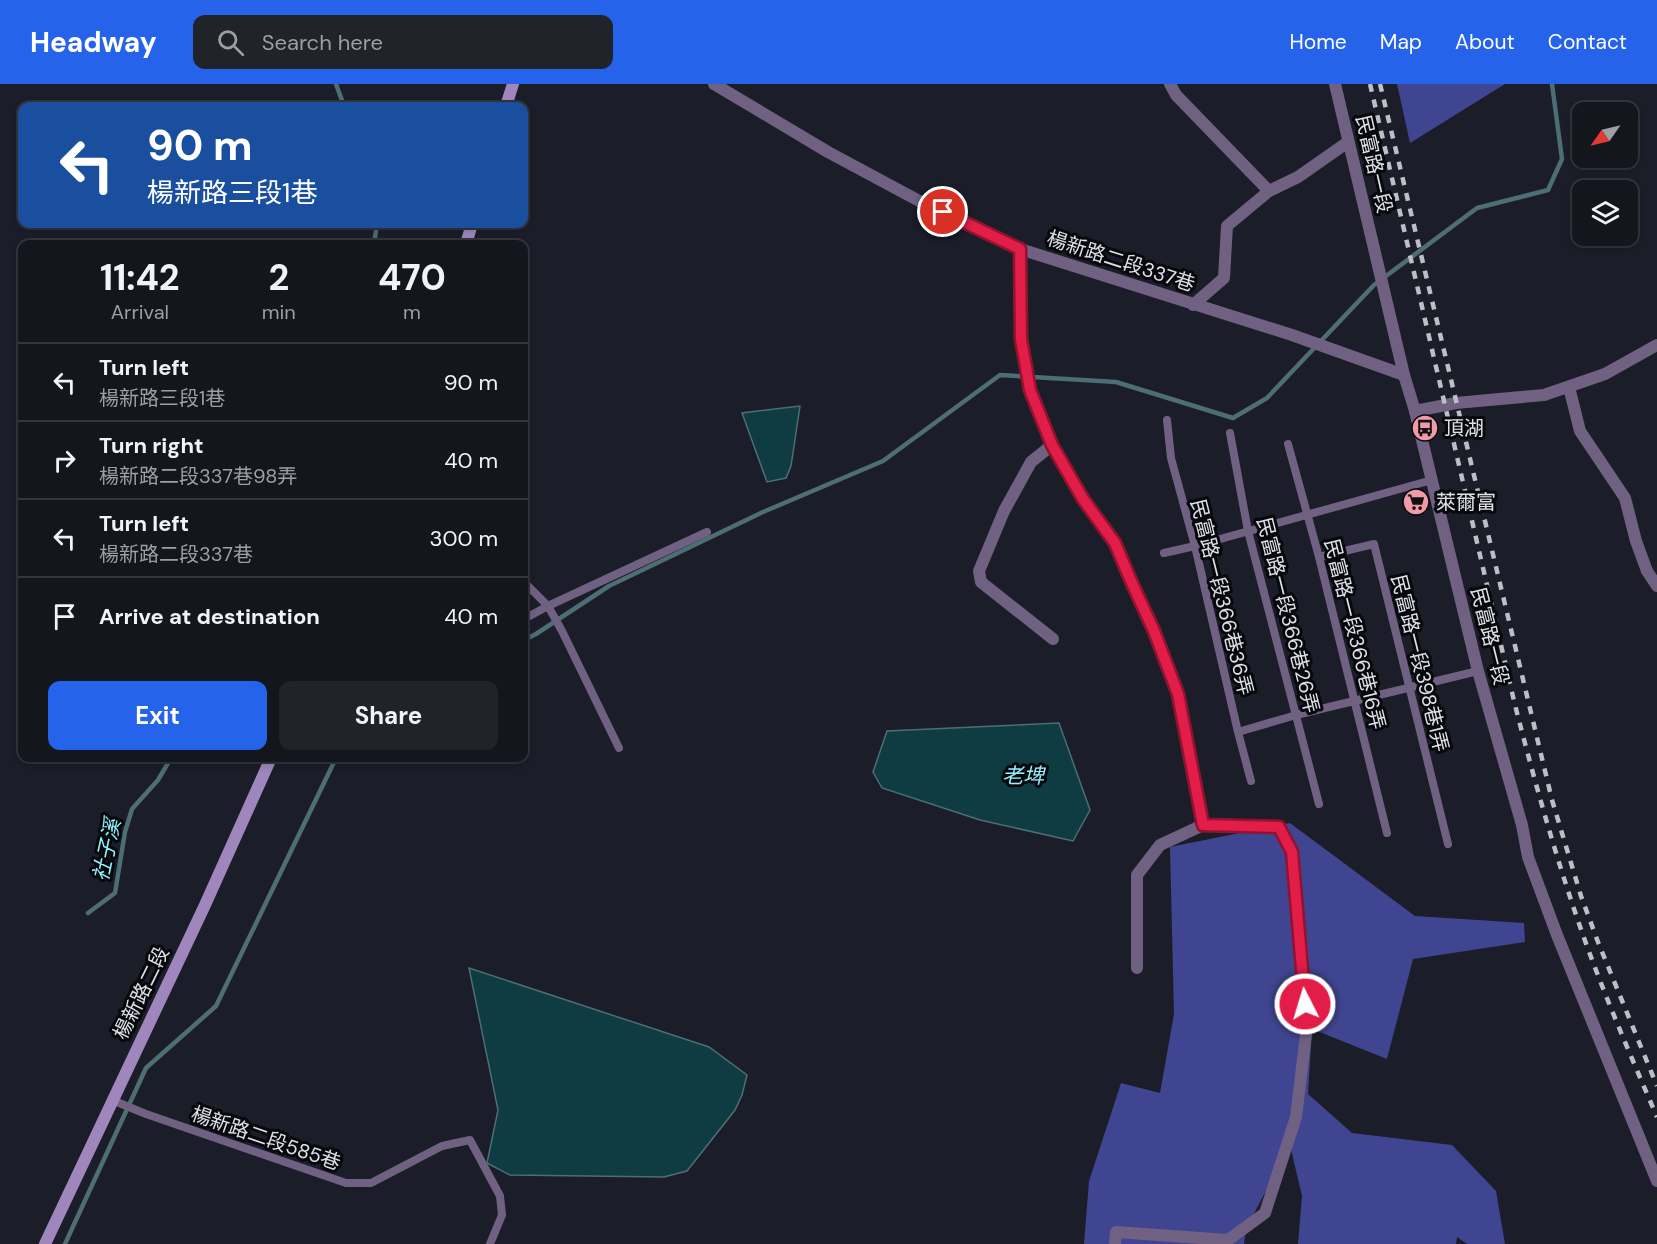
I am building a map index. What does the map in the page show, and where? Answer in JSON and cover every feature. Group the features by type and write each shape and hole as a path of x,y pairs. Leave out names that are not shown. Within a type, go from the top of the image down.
{"main road":[{"path":"507,102 513,84"},
{"name":"楊新路二段","path":"45,1244 270,762"}],"street":[{"name":"楊新路二段337巷","path":"714,84 839,158 1020,249 1311,342 1404,375"},
{"path":"1170,84 1176,95 1269,191"},
{"name":"民富路一段","path":"1335,84 1404,375 1415,411 1478,671 1528,857 1657,1181"},
{"path":"1193,305 1224,279 1227,226 1269,191 1299,177 1348,142"},
{"path":"1020,249 1021,339 1030,390 1052,445 1083,499 1115,543 1154,631 1178,694 1203,825"},
{"path":"1415,411 1456,404 1544,395 1605,374 1657,345"},
{"path":"1569,387 1580,431 1625,498 1636,541 1647,571 1657,586"},
{"path":"1052,445 1031,462 1004,511 979,571 981,582 1053,639"},
{"path":"1115,1244 1116,1232 1228,1240 1265,1213 1296,1116 1307,1026 1292,852 1279,827 1203,825 1160,845 1137,874 1137,968"}],"lane":[{"name":"民富路一段366巷36弄","path":"1167,420 1171,458 1195,546 1251,781"},
{"name":"民富路一段366巷26弄","path":"1230,433 1248,531 1319,804"},
{"name":"民富路一段366巷16弄","path":"1288,444 1319,557 1387,833"},
{"path":"1164,554 1432,480"},
{"path":"528,617 707,532"},
{"name":"民富路一段398巷1弄","path":"1319,557 1374,544 1448,844"},
{"path":"528,586 548,606 619,748"},
{"path":"1238,732 1296,715 1478,671"},
{"name":"楊新路二段585巷","path":"112,1100 146,1114 346,1183 371,1183 442,1146 470,1140 500,1196 501,1215 490,1244"}],"shaded area":[{"path":"1397,84 1505,84 1410,143"},
{"path":"1290,823 1415,916 1524,923 1525,942 1413,959 1387,1059 1312,1029 1308,1094 1352,1133 1452,1145 1496,1191 1505,1244 1467,1244 1457,1237 1456,1244 1298,1244 1302,1196 1290,1145 1246,1229 1244,1244 1084,1244 1089,1181 1121,1083 1160,1093 1174,1014 1170,847"}],"water":[{"path":"800,406 791,466 786,478 767,482 742,413"},
{"name":"老埤","path":"1059,723 1090,810 1073,841 980,820 882,788 873,772 887,731"},
{"path":"469,968 709,1047 747,1075 735,1110 687,1171 664,1177 510,1175 487,1163 498,1110"}],"waterway":[{"name":"社子溪","path":"336,84 343,102"},
{"path":"528,638 609,586 763,512 883,461 1000,375 1116,382 1233,418 1267,398 1374,285 1477,208 1548,190 1562,159 1552,84"},
{"name":"社子溪","path":"375,240 376,228"},
{"name":"社子溪","path":"88,913 115,893 125,832 132,809 158,780 169,762"},
{"path":"65,1244 146,1068 216,1006 334,762"}],"railway":[{"path":"1370,84 1515,705 1540,797 1567,889 1588,949 1657,1117"},
{"path":"1380,84 1552,800 1581,896 1657,1086"}],"place":[{"name":"頂湖","path":"1425,428"},
{"name":"萊爾富","path":"1416,502"}],"route":[{"path":"943,212 1020,249 1021,339 1030,390 1052,445 1083,499 1115,543 1154,631 1178,694 1203,825 1279,827 1292,852 1305,1004"}]}
